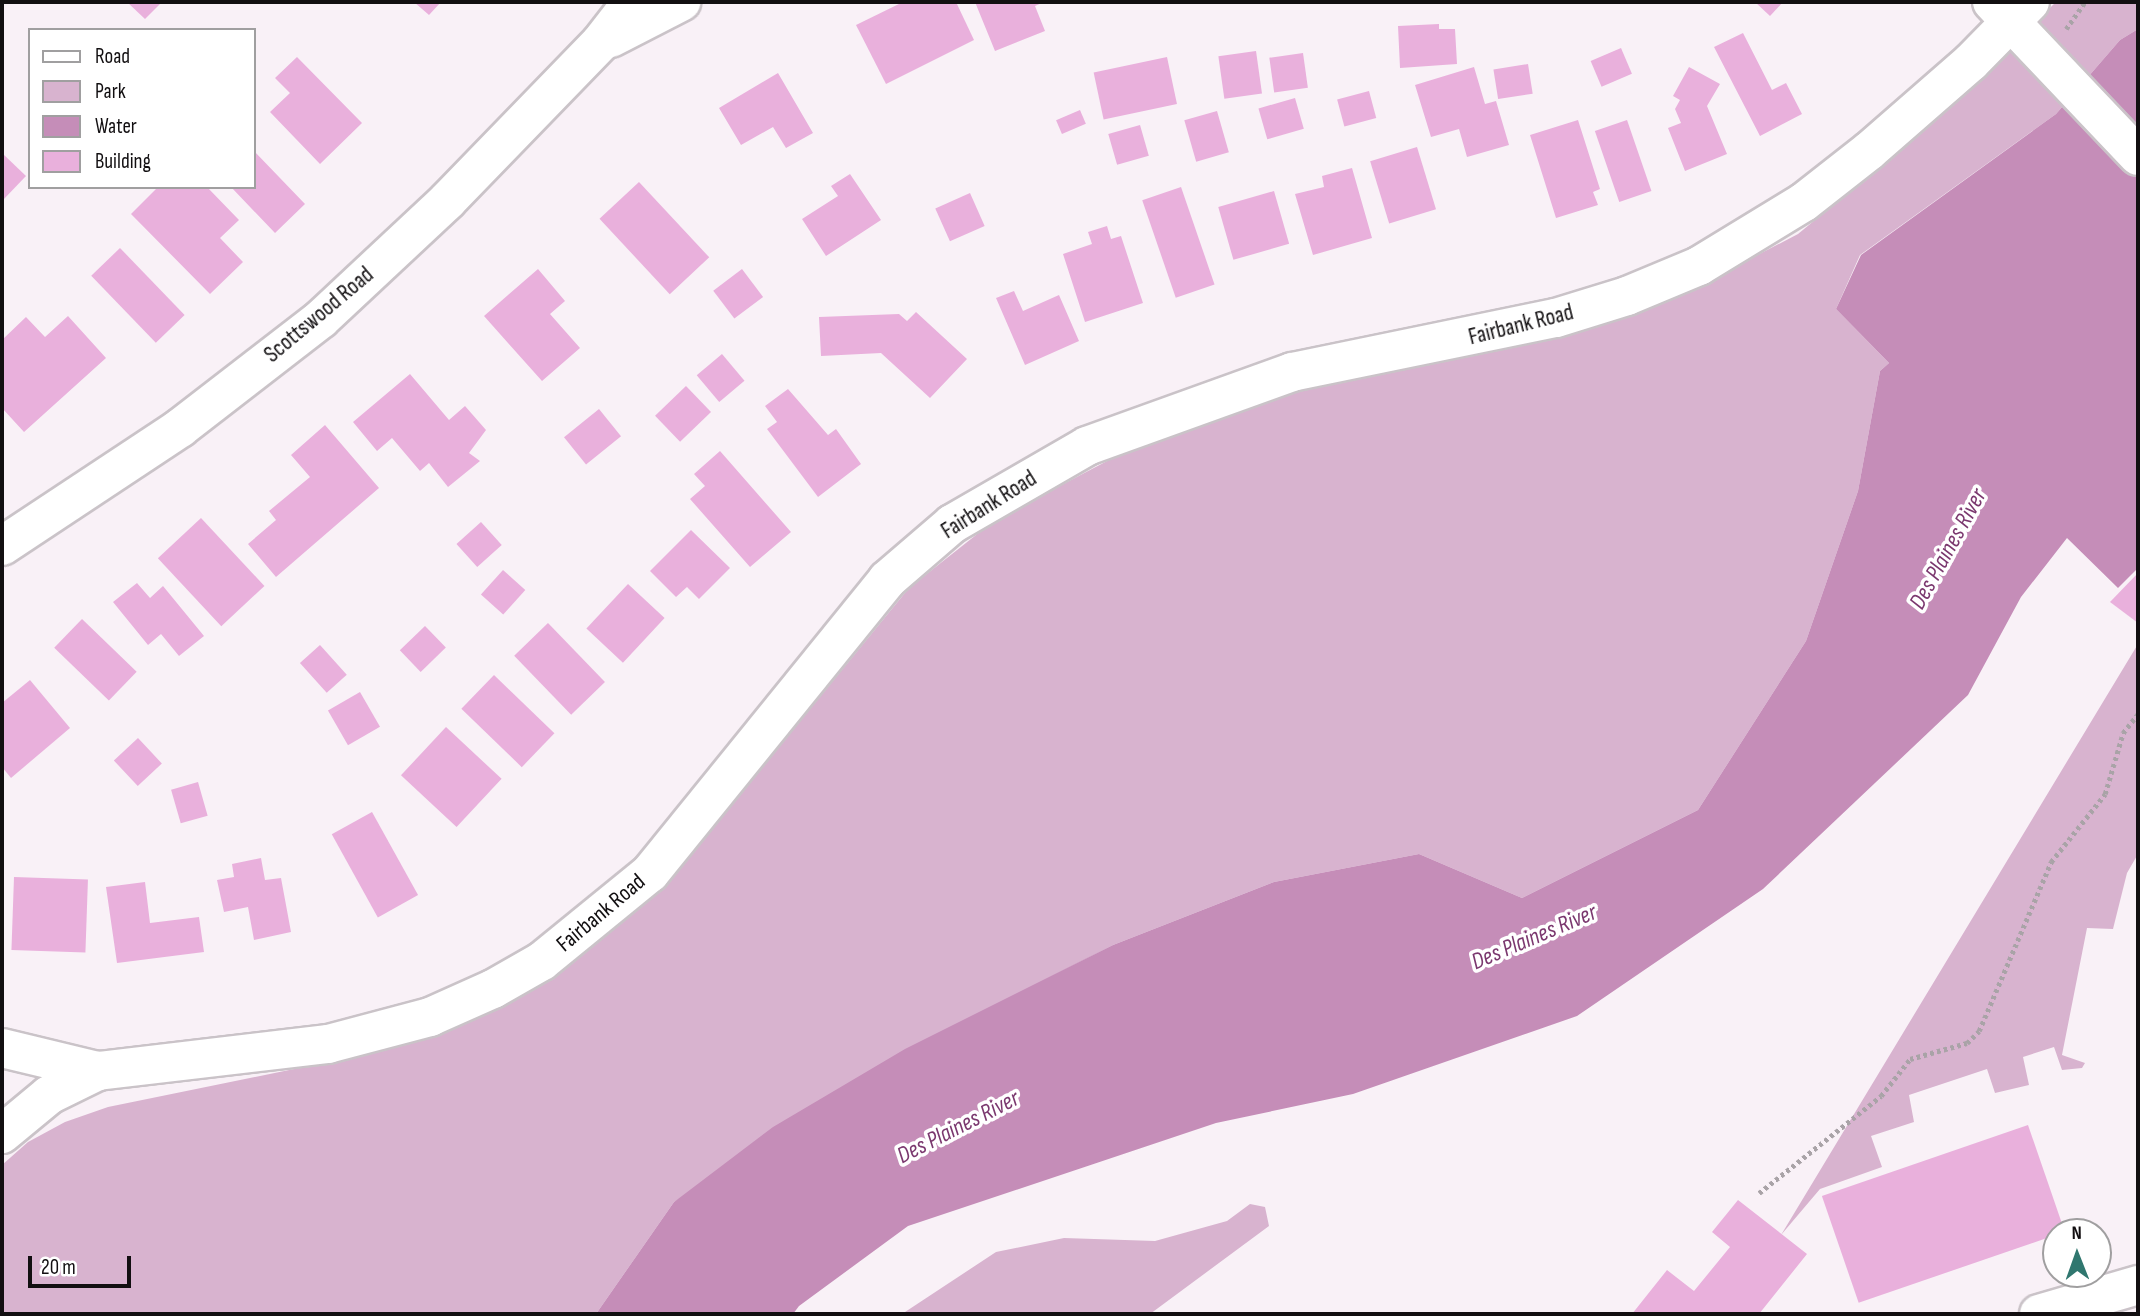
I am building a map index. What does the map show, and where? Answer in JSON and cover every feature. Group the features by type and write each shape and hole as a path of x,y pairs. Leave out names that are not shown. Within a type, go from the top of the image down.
{"street":[{"name":"Scottswood Road","path":"2,546 180,428 321,319 447,201 601,42 632,2"},
{"name":"Scottswood Road","path":"601,42 681,2"},
{"path":"2011,8 2040,53 2138,156"},
{"name":"Fairbank Road","path":"2,1134 49,1095 98,1071 328,1044 430,1017 493,989 542,961 650,873 887,580 952,524 1087,446 1292,372 1556,318 1627,296 1699,265 1804,202 1971,62 2011,8"},
{"path":"2,1048 98,1071"},
{"path":"2039,1314 2138,1285"}],"path":[{"path":"1759,1193 1881,1096 1910,1059 1967,1043 1979,1031 2051,862 2105,794 2123,733 2138,714"}],"green space":[{"path":"2056,2 2138,2 2138,29 2120,40 2056,114 1860,255 1836,309 1889,363 1880,371 1858,491 1806,641 1698,810 1522,898 1419,854 1274,882 1113,945 1031,987 674,1202 596,1314 2,1314 2,1165 28,1142 65,1122 108,1107 328,1062 619,923 678,870 909,588 995,520 1128,450 1248,405 1310,388 1551,337 1694,288 1798,234 1935,121"},
{"path":"2138,644 2138,854 2127,873 2113,929 2087,928 2062,1055 2085,1063 2082,1068 2062,1070 2054,1047 2023,1057 2029,1085 1995,1093 1987,1069 1909,1095 1914,1122 1871,1136 1882,1167 1820,1189 1781,1235"},
{"path":"1250,1204 1265,1207 1269,1226 1150,1314 902,1314 996,1252 1064,1238 1155,1241 1227,1221"}],"water":[{"name":"Des Plaines River","path":"2138,29 2138,568 2118,588 2067,538 2021,597 1968,695 1763,889 1577,1016 1353,1094 1216,1123 908,1226 799,1306 793,1314 596,1314 674,1202 773,1127 905,1049 1113,945 1274,882 1419,854 1522,898 1698,810 1806,641 1858,491 1880,371 1889,363 1836,309 1861,255 2056,114 2120,40"}],"building":[{"path":"127,2 162,2 145,19"},
{"path":"414,2 441,2 429,15"},
{"path":"903,2 956,2 974,40 886,84 856,25"},
{"path":"975,2 1044,2 1035,6 1045,31 995,51"},
{"path":"1755,2 1783,2 1770,16"},
{"path":"1439,24 1439,29 1455,29 1457,64 1400,68 1398,26"},
{"path":"1743,33 1772,90 1786,83 1802,114 1760,136 1714,47"},
{"path":"1621,48 1632,74 1602,87 1591,61"},
{"path":"1256,51 1262,94 1224,99 1218,56"},
{"path":"1303,53 1308,88 1274,92 1269,58"},
{"path":"297,57 362,123 320,164 270,112 290,93 275,78"},
{"path":"1167,57 1177,104 1104,120 1094,73"},
{"path":"1528,64 1533,94 1498,99 1493,69"},
{"path":"1474,67 1485,104 1496,101 1509,145 1467,157 1459,129 1431,137 1415,85"},
{"path":"1689,67 1720,84 1707,106 1727,154 1685,171 1668,128 1681,123 1675,109 1680,100 1673,96"},
{"path":"778,73 813,133 786,148 773,127 741,145 719,108"},
{"path":"1369,91 1376,118 1344,127 1337,100"},
{"path":"1295,98 1304,129 1267,139 1258,108"},
{"path":"1080,110 1086,124 1062,134 1056,120"},
{"path":"1217,111 1229,152 1196,162 1184,120"},
{"path":"1578,120 1600,189 1593,192 1598,205 1556,218 1530,135"},
{"path":"1627,120 1651,191 1619,202 1595,131"},
{"path":"1140,125 1149,156 1117,165 1108,134"},
{"path":"1417,147 1436,209 1389,223 1370,161"},
{"path":"2,153 26,176 3,200 2,198"},
{"path":"256,153 305,204 275,233 233,189 256,189"},
{"path":"1352,168 1372,238 1313,255 1295,194 1324,187 1322,176"},
{"path":"850,174 881,220 826,256 802,219 838,196 831,186"},
{"path":"639,182 709,257 670,294 600,219"},
{"path":"1181,187 1215,284 1176,298 1142,200"},
{"path":"156,189 209,189 239,220 220,238 243,262 210,294 131,214"},
{"path":"1274,191 1289,244 1233,260 1218,207"},
{"path":"970,193 985,226 950,241 935,208"},
{"path":"1107,226 1111,239 1121,236 1143,303 1085,322 1063,254 1092,244 1088,232"},
{"path":"120,248 185,315 156,343 91,276"},
{"path":"538,269 565,301 550,314 580,348 542,381 484,316"},
{"path":"742,269 763,297 734,319 713,291"},
{"path":"1014,291 1023,311 1059,295 1079,341 1025,365 996,298"},
{"path":"916,312 967,359 930,398 881,353 821,356 819,317 899,314 907,321"},
{"path":"68,316 106,358 24,432 2,408 2,340 26,317 45,337"},
{"path":"722,354 744,381 719,402 697,375"},
{"path":"410,374 449,420 465,406 486,430 469,453 480,461 448,487 429,463 420,471 392,438 377,451 353,422"},
{"path":"686,386 711,412 680,442 655,416"},
{"path":"788,389 828,435 836,429 861,464 818,497 767,429 777,422 765,406"},
{"path":"599,409 621,436 586,465 564,437"},
{"path":"325,425 379,488 276,577 248,544 276,520 269,511 310,477 291,455"},
{"path":"720,451 791,532 750,567 690,499 705,486 694,474"},
{"path":"201,518 264,586 221,626 158,558"},
{"path":"481,522 502,545 477,567 456,544"},
{"path":"691,530 730,568 699,599 687,587 676,597 650,571"},
{"path":"503,570 525,590 503,615 481,595"},
{"path":"2138,573 2138,623 2110,602"},
{"path":"137,583 150,598 163,586 204,636 179,656 161,634 148,645 113,602"},
{"path":"628,584 665,618 623,663 586,629"},
{"path":"82,619 137,672 109,701 54,648"},
{"path":"548,623 605,682 571,715 514,656"},
{"path":"425,626 446,648 421,672 400,650"},
{"path":"320,645 347,675 327,693 300,663"},
{"path":"494,675 554,733 522,767 461,709"},
{"path":"30,680 70,728 11,778 2,767 2,703"},
{"path":"360,692 380,727 348,745 328,710"},
{"path":"446,727 502,779 457,827 401,775"},
{"path":"138,738 162,764 138,786 114,761"},
{"path":"198,782 208,816 181,823 171,790"},
{"path":"372,812 418,895 378,917 332,834"},
{"path":"261,858 265,880 281,878 291,932 254,940 248,907 224,912 217,880 234,877 232,864"},
{"path":"14,877 88,880 85,953 11,950"},
{"path":"145,882 150,923 199,917 204,952 117,963 106,887"},
{"path":"2028,1125 2060,1218 2042,1218 2042,1240 1859,1303 1822,1196"},
{"path":"1738,1200 1807,1254 1759,1314 1632,1314 1667,1270 1694,1291 1730,1247 1712,1232"}]}
